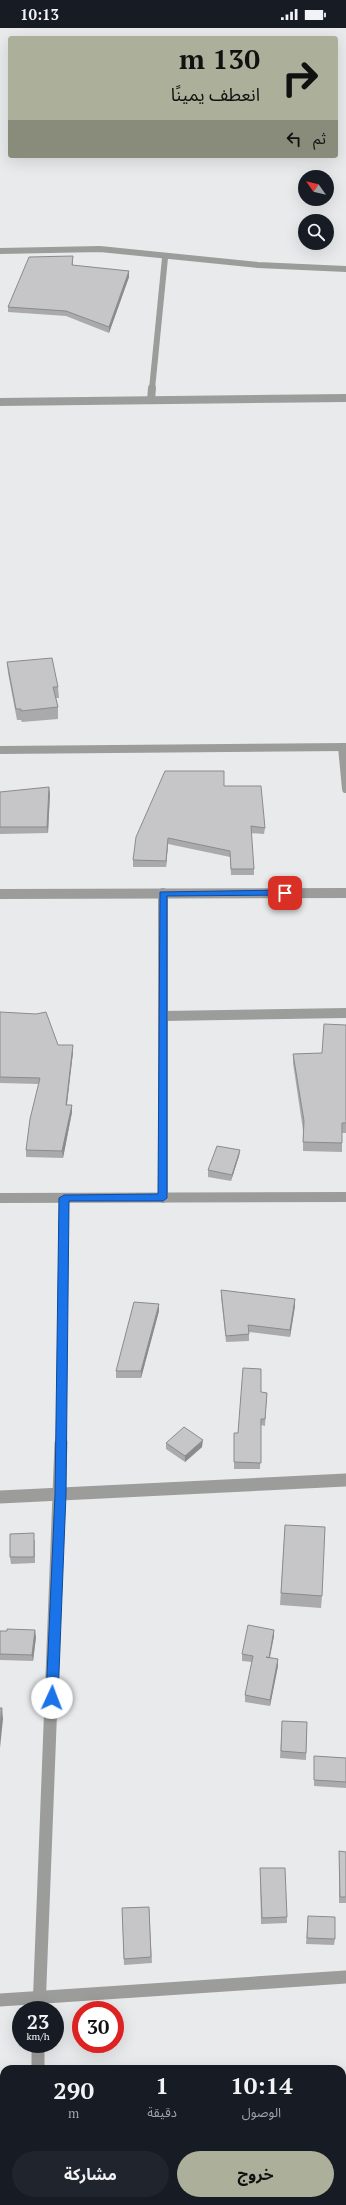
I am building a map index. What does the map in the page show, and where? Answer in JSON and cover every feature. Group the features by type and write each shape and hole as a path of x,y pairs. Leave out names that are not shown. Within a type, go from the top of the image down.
{"street":[{"path":"0,251 100,249 165,258 258,265 346,269"},
{"path":"151,400 165,258"},
{"path":"0,402 346,398"},
{"path":"0,750 344,747 346,789"},
{"path":"163,893 163,1198"},
{"path":"0,894 346,893"},
{"path":"163,1016 346,1013"},
{"path":"0,1198 346,1197"},
{"path":"40,2001 60,1494 64,1198"},
{"path":"0,1497 346,1480"},
{"path":"64,2002 346,1977"},
{"path":"0,2000 12,2001"},
{"path":"38,2053 38,2065"}],"building":[{"path":"73,256 72,265 129,271 109,327 66,311 8,307 29,257"},
{"path":"52,658 58,687 53,687 58,707 21,711 21,709 16,709 7,662"},
{"path":"165,771 224,771 224,786 261,786 265,828 251,826 254,869 231,869 230,851 168,838 166,861 133,860 136,837"},
{"path":"49,787 47,827 0,827 0,792"},
{"path":"0,1012 36,1014 46,1012 58,1045 73,1045 66,1105 72,1105 62,1151 26,1150 30,1119 40,1078 0,1077"},
{"path":"324,1024 346,1025 346,1123 342,1123 342,1143 303,1142 304,1121 293,1054 322,1053"},
{"path":"217,1146 240,1150 232,1175 208,1170"},
{"path":"221,1290 295,1299 290,1330 248,1325 249,1334 226,1336"},
{"path":"134,1302 159,1304 141,1371 116,1371"},
{"path":"243,1368 261,1369 261,1392 267,1393 265,1419 261,1419 261,1463 234,1462 234,1433 238,1433"},
{"path":"184,1427 203,1440 185,1456 166,1443"},
{"path":"285,1525 325,1527 322,1596 281,1593"},
{"path":"34,1533 34,1557 10,1557 10,1534"},
{"path":"248,1625 274,1630 269,1658 278,1659 270,1700 245,1695 253,1656 242,1654"},
{"path":"7,1629 35,1630 32,1655 0,1654 0,1631 7,1631"},
{"path":"0,1708 2,1708 0,1727"},
{"path":"282,1721 307,1722 306,1753 281,1751"},
{"path":"314,1756 346,1758 346,1782 314,1780"},
{"path":"339,1851 346,1852 346,1897 340,1897"},
{"path":"260,1868 285,1868 287,1917 262,1918"},
{"path":"149,1907 151,1957 124,1959 122,1908"},
{"path":"308,1916 335,1917 335,1939 307,1938"}],"route":[{"path":"52,1698 60,1494 64,1198 163,1198 163,893 285,893"}]}
